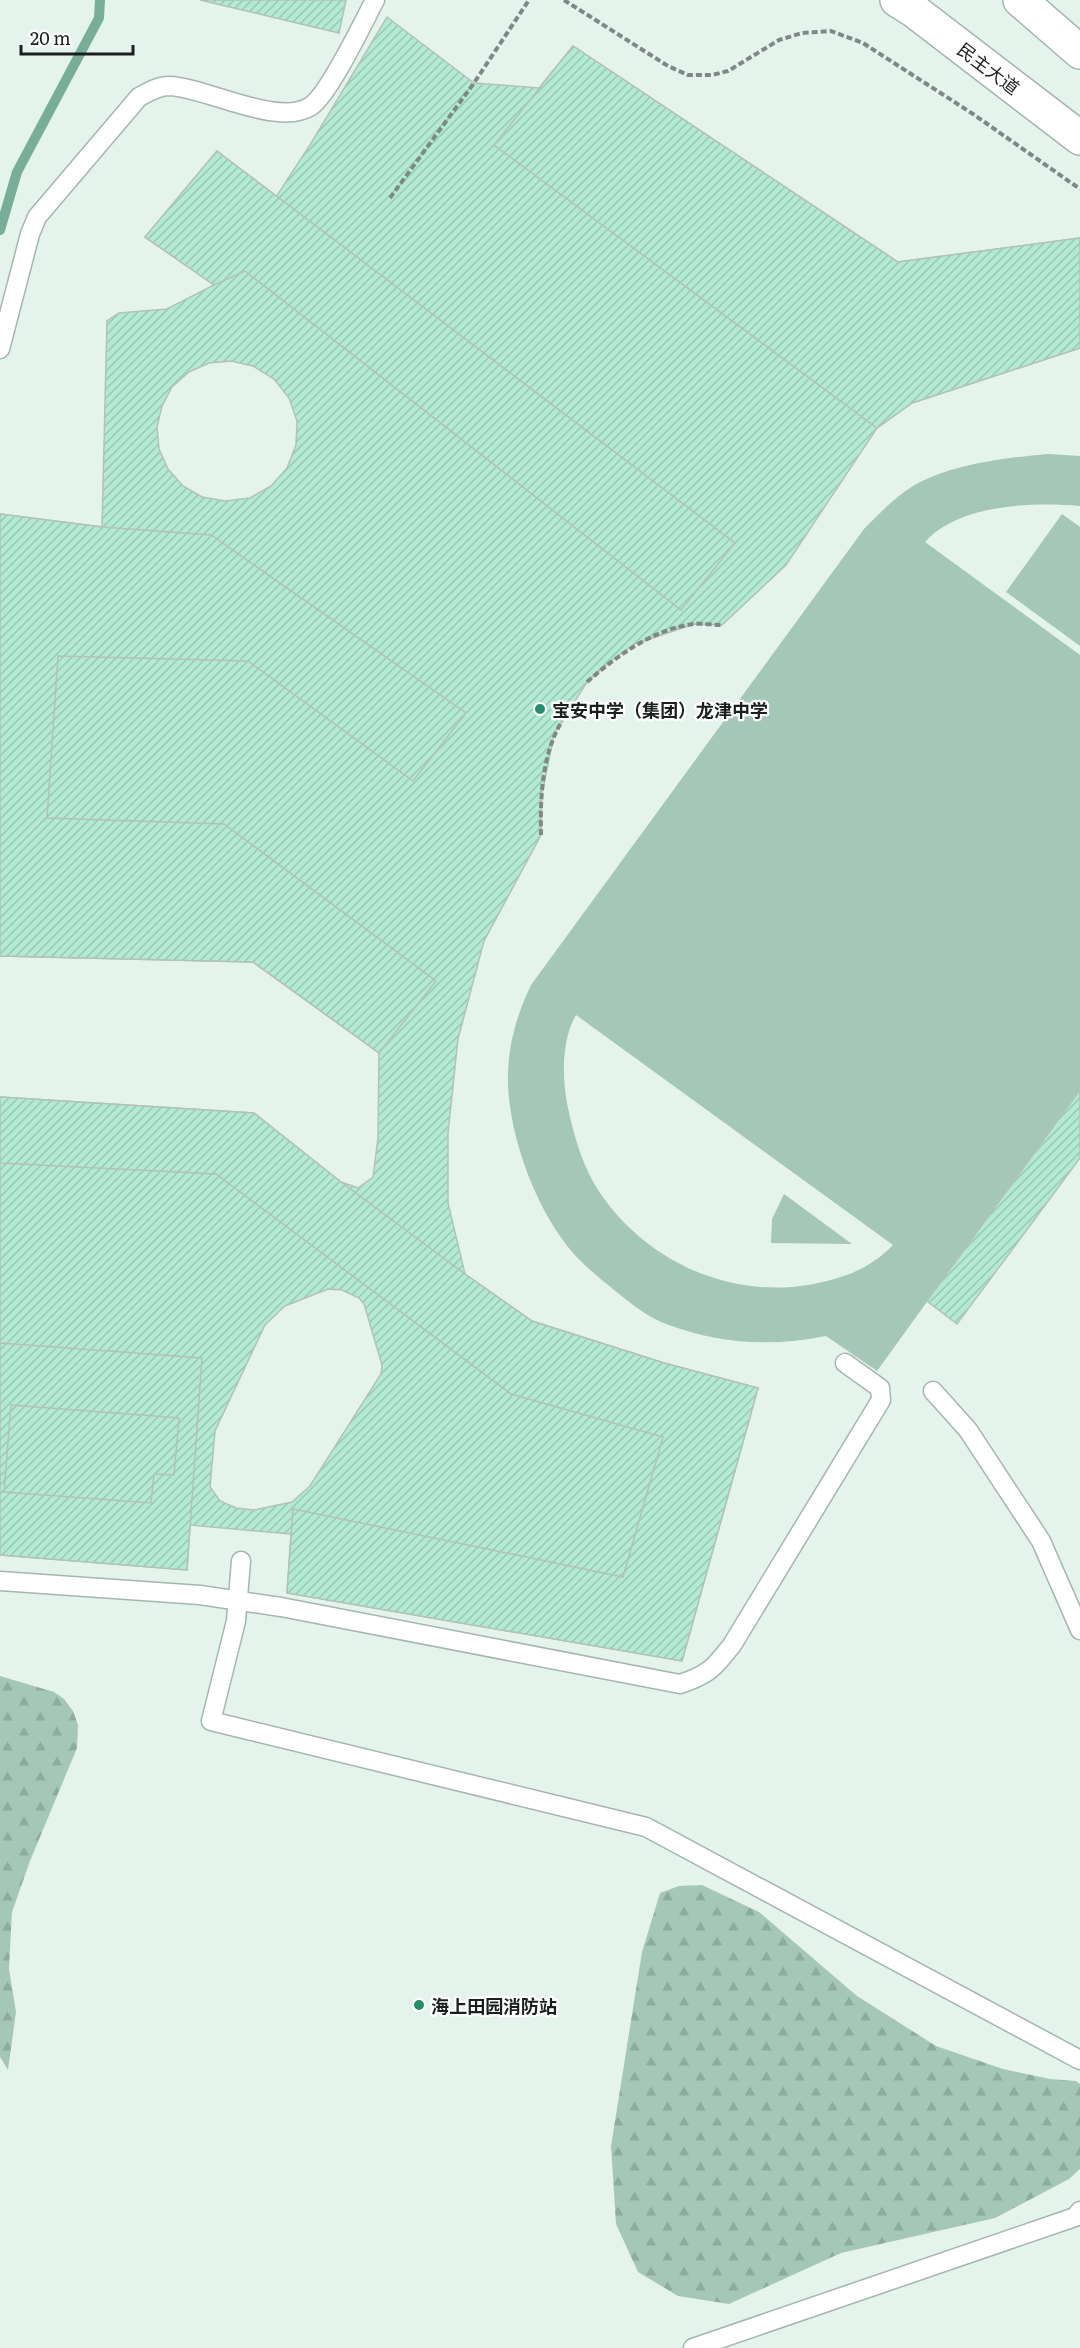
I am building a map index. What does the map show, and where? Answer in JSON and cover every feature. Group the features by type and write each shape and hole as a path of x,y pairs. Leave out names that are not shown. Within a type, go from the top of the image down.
{"main road":[{"name":"民主大道","path":"897,0 1080,138"},
{"path":"1020,0 1080,52"}],"lane":[{"path":"0,349 30,234 37,217 139,97 151,90 170,86 276,112 298,112 312,105 325,92 375,0"},
{"path":"0,1581 200,1595 281,1607 680,1684 702,1677 717,1664 732,1645 881,1401 880,1388 845,1363"},
{"path":"933,1391 968,1430 1041,1541 1080,1629"},
{"path":"241,1562 246,1579 253,1589 267,1602 281,1607"},
{"path":"200,1595 220,1590 228,1585 241,1562"},
{"path":"241,1562 237,1621 212,1722 646,1827 1080,2060"},
{"path":"693,2348 1075,2217 1080,2211"}],"path":[{"path":"390,198 474,83 529,0"},
{"path":"564,0 668,66 688,75 712,75 728,71 779,40 802,33 831,31 863,43 974,114 1080,189"},
{"path":"587,682 635,644 694,624 722,625"},
{"path":"542,835 541,812 544,779 554,734 562,721"}],"green space":[{"path":"1048,454 1080,456 1080,506 1040,505 997,508 957,520 939,529 925,542 1080,655 1080,1090 877,1371 826,1336 785,1342 745,1342 706,1336 659,1321 625,1299 573,1253 559,1235 535,1192 518,1143 509,1095 510,1050 518,1016 526,995 531,985 864,529 900,495 928,478 979,463","holes":["576,1015 893,1245 874,1261 854,1272 808,1285 777,1288 747,1286 718,1279 690,1269 664,1255 619,1217 600,1193 580,1152 568,1108 564,1073 565,1048"]},
{"path":"1062,514 1080,527 1080,646 1006,592"},
{"path":"784,1194 852,1244 771,1243 772,1219"},
{"path":"0,1676 54,1692 64,1699 73,1711 78,1725 77,1748 30,1861 12,1912 9,1969 16,2012 8,2070 0,2057"},
{"path":"702,1885 759,1912 857,1996 936,2046 1003,2069 1050,2079 1076,2081 1080,2084 1080,2169 1069,2179 995,2218 841,2253 729,2304 678,2296 638,2272 616,2224 611,2146 642,1952 660,1893 679,1886"}],"building":[{"path":"200,0 346,0 339,33"},
{"path":"387,17 474,83 539,88 573,46 898,262 1080,238 1080,348 912,403 877,428 786,565 722,625 694,624 635,644 587,682 554,734 542,794 541,835 484,941 458,1039 448,1133 448,1203 465,1274 532,1321 664,1363 758,1388 682,1661 287,1593 291,1534 190,1525 187,1570 0,1555 0,1097 254,1113 341,1182 358,1188 373,1177 378,1138 379,1053 253,962 0,956 0,514 102,527 107,321 119,313 167,309 214,285 145,237 217,151 276,197","holes":["231,361 253,366 274,379 289,398 297,421 296,445 287,468 271,486 250,498 225,501 202,497 183,486 168,469 159,449 157,427 162,406 172,387 189,372 209,363","328,1289 342,1290 359,1298 364,1304 382,1365 381,1374 310,1486 292,1502 254,1510 236,1508 220,1501 210,1487 215,1431 265,1325 285,1306"]},
{"path":"573,46 898,262 1080,238 1080,348 912,403 877,428 494,145"},
{"path":"217,151 735,543 681,610 245,271 214,285 145,237"},
{"path":"0,514 102,527 211,535 466,713 413,781 248,661 58,656 47,818 224,824 436,981 379,1053 253,962 0,956"},
{"path":"1080,1090 1080,1158 957,1324 927,1301"},
{"path":"0,1097 254,1113 341,1182 532,1321 664,1363 758,1388 682,1661 287,1593 293,1509 623,1577 663,1437 511,1394 216,1174 0,1163"},
{"path":"0,1343 202,1358 187,1570 0,1555","holes":["11,1405 179,1418 174,1475 154,1474 151,1503 4,1492"]}],"waterway":[{"path":"0,230 17,172 99,18 100,0"}],"place":[{"name":"宝安中学（集团）龙津中学","path":"540,709"},
{"name":"海上田园消防站","path":"419,2005"}]}
